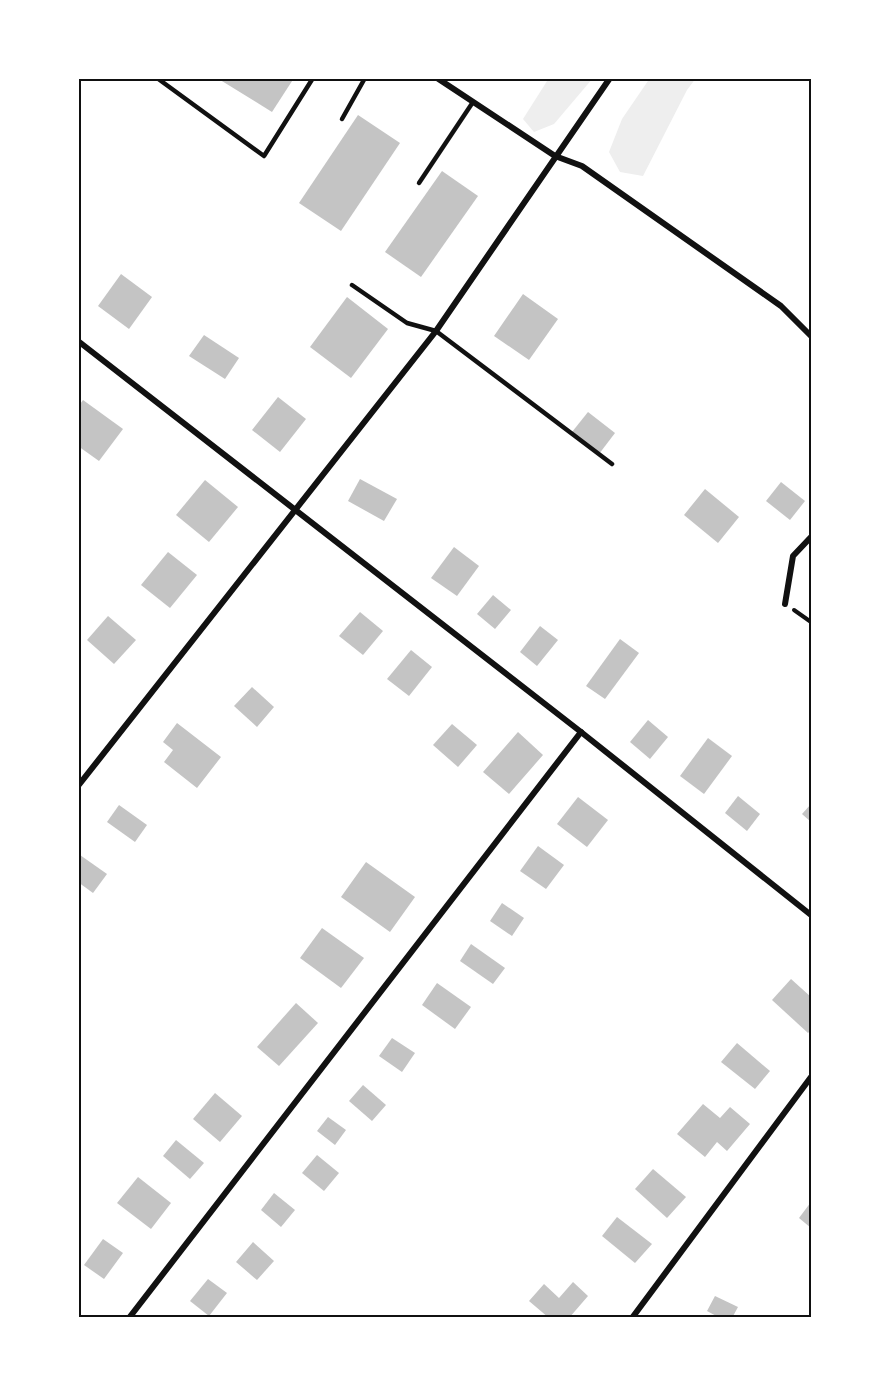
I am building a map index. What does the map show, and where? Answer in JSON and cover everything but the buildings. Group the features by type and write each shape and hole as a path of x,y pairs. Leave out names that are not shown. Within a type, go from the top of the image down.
{"street":[{"path":"437,78 555,156 582,166 781,306 811,336"},
{"path":"78,786 436,331 610,78"},
{"path":"78,341 581,732 811,915"},
{"path":"785,604 793,556 811,537"},
{"path":"129,1318 581,732"},
{"path":"632,1318 811,1077"}],"lane":[{"path":"157,78 264,156 313,78"},
{"path":"342,119 365,78"},
{"path":"419,183 472,102"},
{"path":"352,285 407,323 436,331 612,464"}],"shaded area":[{"path":"549,78 593,78 554,124 534,132 523,119"},
{"path":"650,78 696,78 687,90 643,176 620,172 609,152 622,119"}]}
